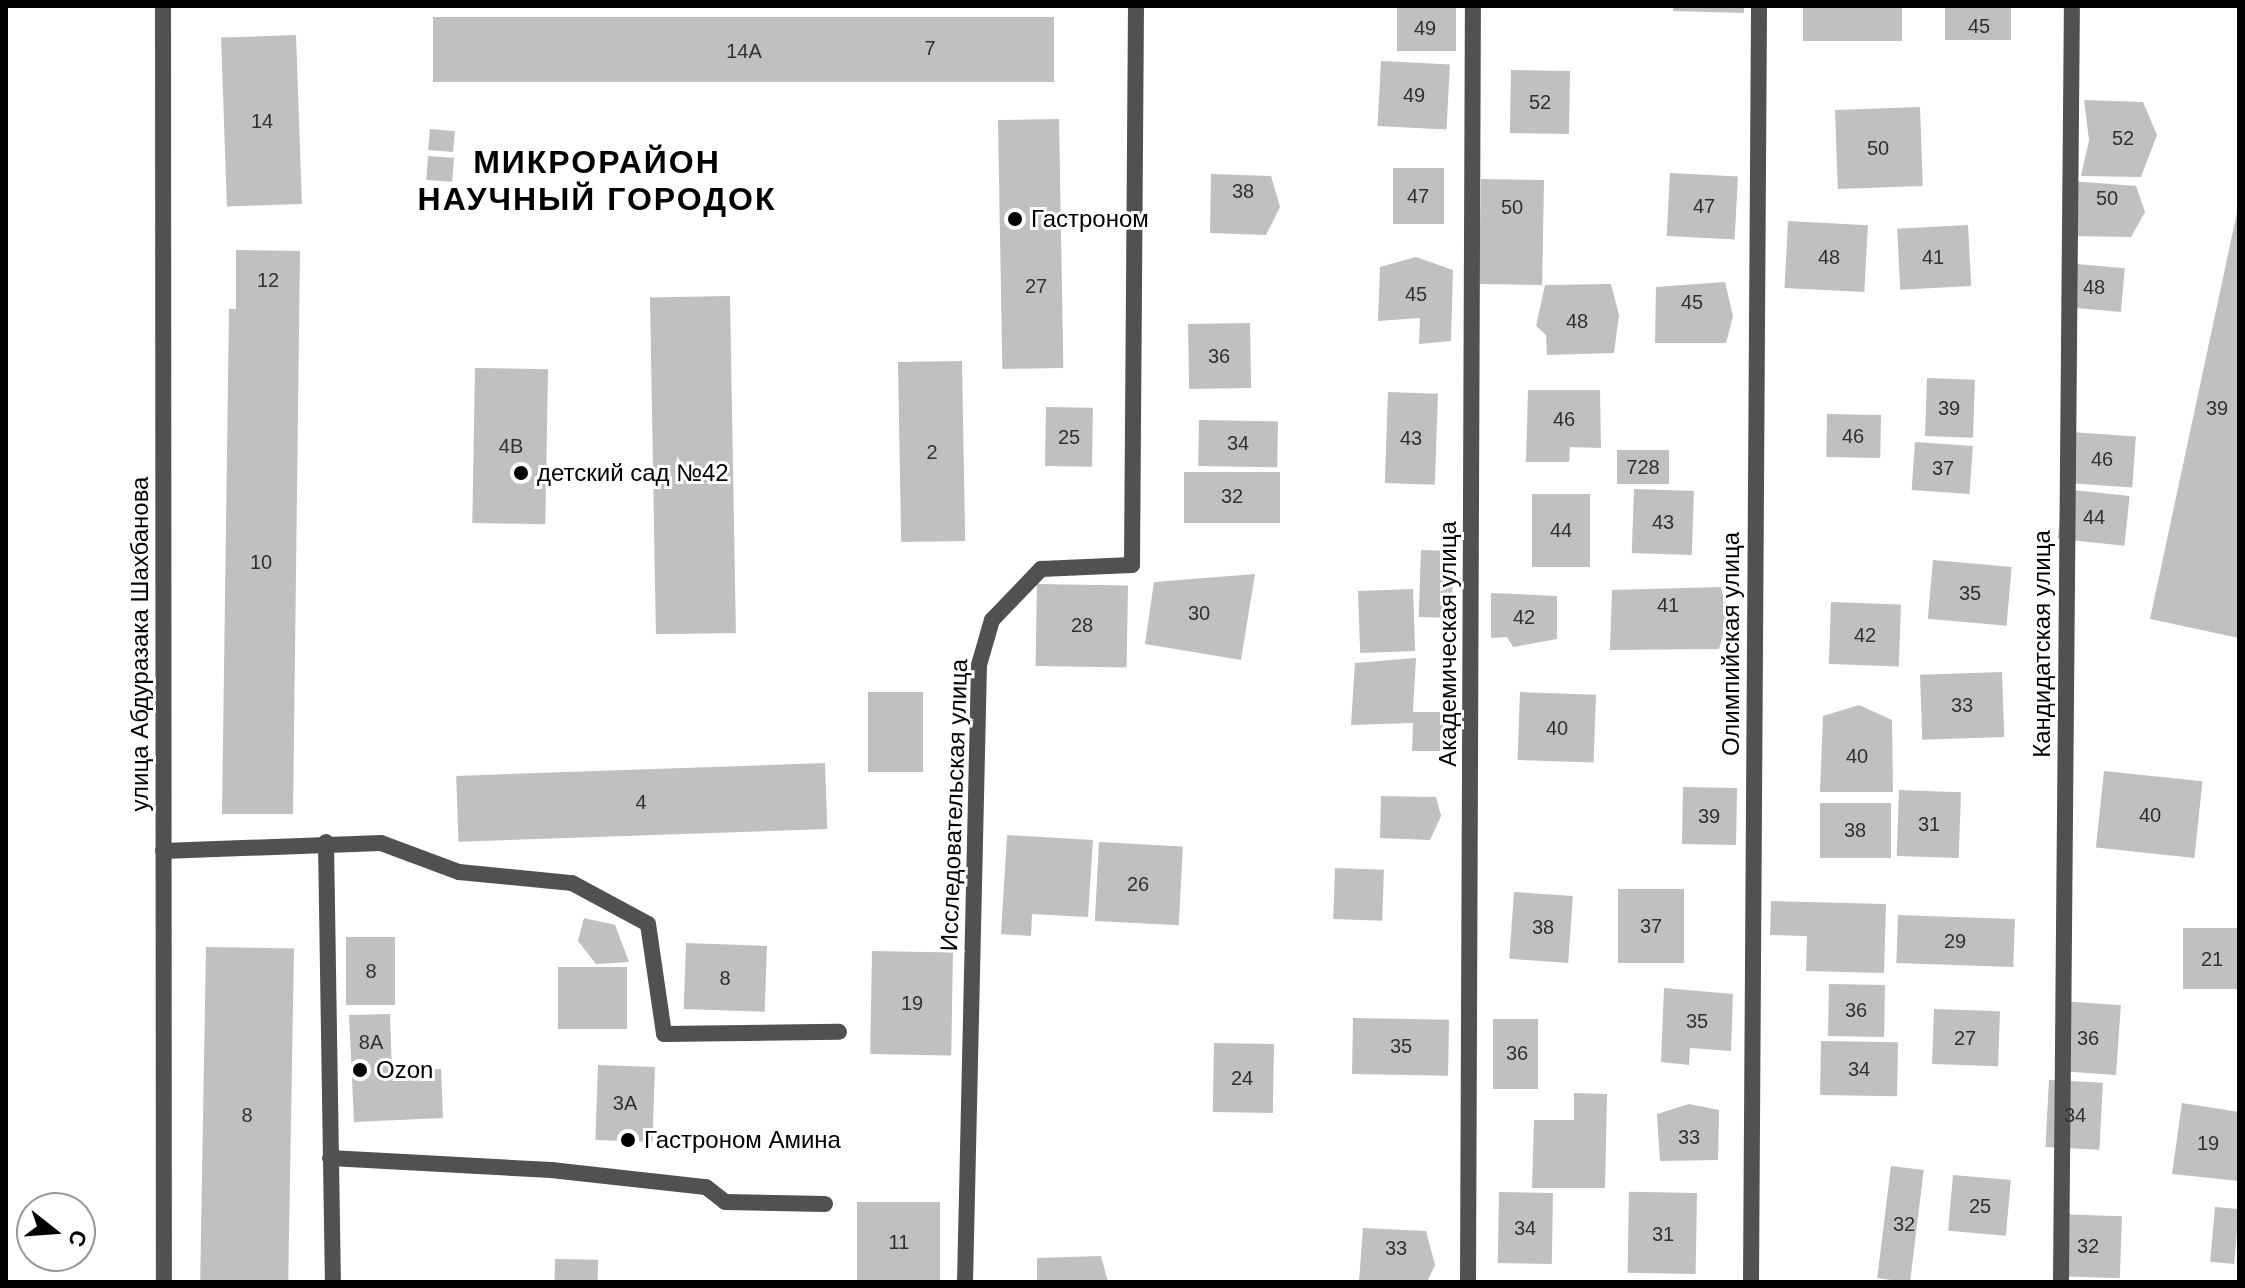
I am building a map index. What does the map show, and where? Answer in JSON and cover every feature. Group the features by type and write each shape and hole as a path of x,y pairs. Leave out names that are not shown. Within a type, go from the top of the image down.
{"street":[{"name":"улица Абдуразака Шахбанова","path":"163,6 164,1282"},
{"name":"Исследовательская улица","path":"965,1282 979,665 992,620 1041,569 1132,565 1136,6"},
{"name":"Академическая улица","path":"1468,1282 1473,6"},
{"name":"Олимпийская улица","path":"1751,1282 1759,6"},
{"name":"Кандидатская улица","path":"2061,1282 2072,6"},
{"path":"163,851 326,842 381,843 459,872 572,883 648,924 664,1034 839,1032"},
{"path":"326,842 333,1282"},
{"path":"330,1158 551,1170 706,1187 725,1202 825,1204"}],"building":[{"path":"1397,6 1456,6 1456,51 1397,51"},
{"path":"1673,6 1744,6 1744,13 1673,11"},
{"path":"1803,6 1902,6 1902,41 1803,41"},
{"path":"1945,6 2011,6 2011,40 1945,40"},
{"path":"433,17 1054,17 1054,82 433,82"},
{"path":"296,35 302,204 227,207 221,38"},
{"path":"1381,61 1450,65 1447,130 1378,126"},
{"path":"1511,70 1570,71 1569,134 1510,133"},
{"path":"2084,100 2143,102 2157,135 2141,177 2081,176 2089,140"},
{"path":"1920,107 1923,186 1838,189 1835,110"},
{"path":"1059,119 1063,368 1002,369 998,120"},
{"path":"430,129 455,131 453,152 428,150"},
{"path":"428,156 454,158 452,182 426,180"},
{"path":"1393,168 1444,168 1444,224 1393,224"},
{"path":"1670,173 1738,177 1735,239 1667,236"},
{"path":"1211,174 1271,176 1280,207 1266,235 1210,233"},
{"path":"1481,179 1544,180 1542,285 1479,284"},
{"path":"2071,181 2136,186 2145,212 2131,237 2064,236"},
{"path":"2239,203 2239,638 2150,619"},
{"path":"1788,221 1868,225 1864,292 1784,288"},
{"path":"1968,225 1971,286 1900,290 1897,229"},
{"path":"236,250 300,251 293,814 222,814 229,309 236,309"},
{"path":"1416,257 1453,270 1451,341 1419,344 1420,318 1378,321 1380,267"},
{"path":"2066,263 2125,268 2121,312 2062,307"},
{"path":"1725,282 1733,316 1726,343 1655,343 1656,287"},
{"path":"1611,284 1619,315 1614,353 1547,355 1546,335 1536,326 1545,285"},
{"path":"730,296 736,633 656,634 650,297"},
{"path":"1250,323 1251,388 1189,389 1188,324"},
{"path":"962,361 965,541 901,542 898,362"},
{"path":"475,368 548,369 545,524 472,523"},
{"path":"1927,378 1975,380 1973,438 1925,436"},
{"path":"1528,390 1600,390 1601,448 1570,447 1569,462 1526,462"},
{"path":"1388,392 1438,394 1435,485 1385,483"},
{"path":"1046,407 1093,408 1092,467 1045,466"},
{"path":"1827,414 1881,415 1880,458 1826,457"},
{"path":"1199,420 1278,421 1277,467 1198,466"},
{"path":"2071,432 2136,437 2132,487 2067,483"},
{"path":"1915,442 1973,446 1970,494 1912,490"},
{"path":"1617,450 1669,450 1669,484 1617,484"},
{"path":"1184,472 1280,472 1280,523 1184,523"},
{"path":"1634,489 1694,491 1692,555 1632,553"},
{"path":"2063,489 2130,496 2124,546 2058,539"},
{"path":"1532,494 1590,494 1590,567 1532,567"},
{"path":"1421,550 1454,551 1452,618 1419,617"},
{"path":"1933,560 2012,567 2007,626 1928,619"},
{"path":"1255,574 1241,660 1145,644 1154,582"},
{"path":"1037,584 1128,586 1127,668 1036,666"},
{"path":"1721,587 1728,619 1719,649 1610,650 1612,590"},
{"path":"1413,589 1415,651 1360,653 1358,591"},
{"path":"1491,593 1557,596 1557,639 1513,647 1507,637 1491,638"},
{"path":"1831,602 1901,604 1899,666 1829,664"},
{"path":"1416,658 1413,712 1452,712 1451,751 1412,751 1413,723 1351,725 1355,663"},
{"path":"2002,672 2004,737 1922,740 1920,675"},
{"path":"868,692 923,692 923,772 868,772"},
{"path":"1520,692 1596,695 1594,763 1518,760"},
{"path":"1859,705 1892,720 1893,792 1820,792 1823,716"},
{"path":"825,763 827,829 459,842 456,776"},
{"path":"2104,771 2202,781 2194,858 2096,848"},
{"path":"1683,787 1737,788 1736,845 1682,844"},
{"path":"1899,790 1961,792 1959,858 1897,856"},
{"path":"1381,796 1436,797 1441,816 1430,840 1380,838"},
{"path":"1820,803 1891,803 1891,858 1820,858"},
{"path":"1007,835 1093,840 1088,917 1032,914 1031,936 1001,934"},
{"path":"1099,842 1183,846 1179,925 1095,921"},
{"path":"1335,868 1384,870 1382,921 1333,919"},
{"path":"1618,889 1684,889 1684,963 1618,963"},
{"path":"1514,892 1573,896 1568,963 1509,959"},
{"path":"1771,901 1886,904 1884,973 1806,971 1807,936 1770,935"},
{"path":"1898,915 2015,919 2013,967 1896,963"},
{"path":"584,918 615,925 629,962 596,964 578,941"},
{"path":"2183,928 2239,928 2239,989 2183,989"},
{"path":"346,937 395,937 395,1005 346,1005"},
{"path":"686,943 767,946 765,1012 684,1009"},
{"path":"206,947 294,949 288,1282 200,1282"},
{"path":"872,951 953,952 951,1055 870,1054"},
{"path":"558,967 627,967 627,1029 558,1029"},
{"path":"1829,984 1885,985 1884,1037 1828,1036"},
{"path":"1664,988 1733,994 1731,1051 1690,1048 1689,1065 1661,1062"},
{"path":"2060,1001 2121,1005 2116,1075 2055,1071"},
{"path":"1934,1009 2000,1011 1998,1066 1932,1064"},
{"path":"390,1014 392,1071 441,1069 443,1118 354,1122 349,1015"},
{"path":"1353,1018 1449,1020 1448,1076 1352,1074"},
{"path":"1493,1019 1538,1019 1538,1089 1493,1089"},
{"path":"1821,1041 1898,1042 1897,1096 1820,1095"},
{"path":"1214,1043 1274,1044 1273,1113 1213,1112"},
{"path":"598,1065 655,1067 652,1142 595,1140"},
{"path":"2049,1080 2103,1083 2099,1150 2045,1147"},
{"path":"1574,1093 1607,1094 1605,1188 1532,1188 1534,1120 1574,1120"},
{"path":"2182,1103 2239,1112 2239,1181 2172,1174"},
{"path":"1689,1104 1719,1110 1718,1160 1660,1161 1657,1114"},
{"path":"1891,1166 1924,1170 1910,1282 1877,1278"},
{"path":"1953,1175 2011,1180 2006,1236 1948,1231"},
{"path":"1499,1192 1553,1193 1552,1264 1498,1263"},
{"path":"1629,1192 1697,1193 1696,1274 1628,1273"},
{"path":"857,1202 940,1202 940,1282 857,1282"},
{"path":"2215,1207 2239,1209 2234,1264 2210,1262"},
{"path":"2056,1214 2122,1216 2120,1278 2054,1276"},
{"path":"1363,1228 1426,1231 1435,1265 1427,1282 1359,1282"},
{"path":"1101,1256 1108,1282 1037,1282 1037,1258"},
{"path":"555,1259 598,1260 598,1282 555,1282"}],"place":[{"name":"Гастроном","path":"1015,219"},
{"name":"детский сад №42","path":"521,473"},
{"name":"Ozon","path":"360,1070"},
{"name":"Гастроном Амина","path":"628,1140"}],"district":[{"name":"МИКРОРАЙОН НАУЧНЫЙ ГОРОДОК","path":"597,182"}]}
